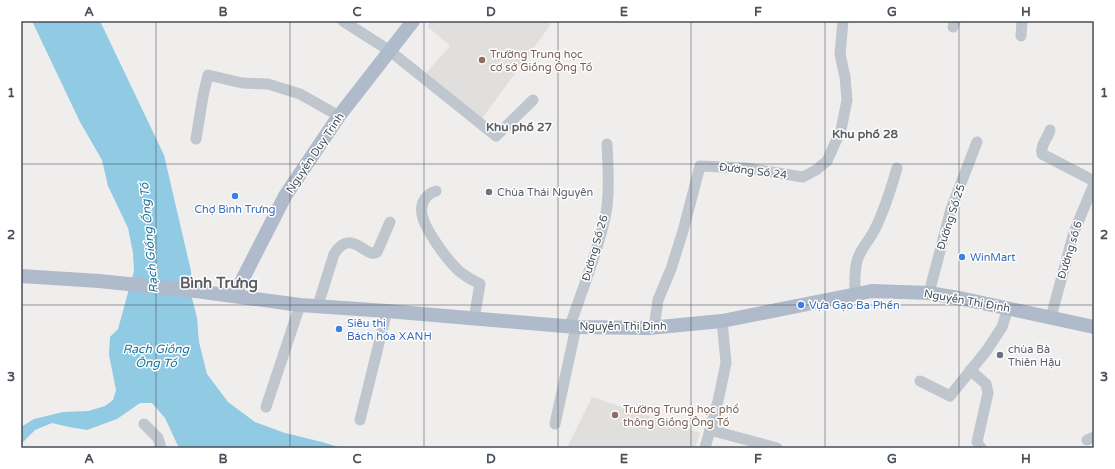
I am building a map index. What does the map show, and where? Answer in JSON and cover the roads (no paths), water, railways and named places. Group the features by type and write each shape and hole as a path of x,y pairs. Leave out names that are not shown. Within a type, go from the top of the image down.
{"main road":[{"name":"Nguyễn Duy Trinh","path":"234,296 285,196 339,116 413,21"},
{"name":"Nguyễn Thị Định","path":"21,276 99,281 196,291 300,305 318,305 573,326 654,328 722,321 872,292 929,293 1008,308 1094,327"}],"street":[{"path":"343,21 390,51 496,136 533,100"},
{"name":"Đường Số 24","path":"654,328 658,300 671,269 683,231 700,166 746,168 803,177 816,170 827,161 841,130 847,100 845,77 840,54 843,21"},
{"path":"1021,36 1022,21"},
{"path":"196,139 208,75 242,83 268,84 300,94 339,116"},
{"path":"1050,130 1049,136 1042,146 1042,154 1094,182"},
{"name":"Đường Số 25","path":"929,293 951,209 977,142"},
{"name":"Đường Số 26","path":"555,424 573,326 606,217 608,178 607,144"},
{"path":"855,295 857,260 860,252 869,241 889,198 897,168"},
{"name":"Đường số 6","path":"1051,317 1074,232 1094,182"},
{"path":"436,191 429,193 424,198 422,204 422,214 434,238 450,261 469,279 480,284 474,319"},
{"path":"318,305 334,254 338,248 351,243 360,245 370,254 374,254 377,252 390,222"},
{"path":"266,407 300,305"},
{"path":"920,381 950,396 987,350 1002,327 1008,308"},
{"path":"360,420 387,311"},
{"path":"705,448 718,401 726,363 722,321"},
{"path":"970,370 986,384 988,393 977,442 981,448"},
{"path":"144,424 158,438 161,448"},
{"path":"710,430 765,446 778,448"}],"water":[{"name":"Rạch Giồng Ông Tố","path":"32,21 100,21 164,155 191,271 192,298 197,318 199,342 207,374 228,402 255,422 285,433 342,448 179,448 165,418 152,403 140,403 117,419 87,430 52,423 35,430 21,444 21,427 34,419 63,412 88,411 105,406 113,400 116,390 109,355 110,337 118,329 134,271 133,253 128,228 108,186 102,160 80,122"}],"place":[{"name":"Trường Trung học cơ sở Giồng Ông Tố","path":"482,60"},
{"name":"Chùa Thái Nguyên","path":"489,192"},
{"name":"Chợ Bình Trưng","path":"235,196"},
{"name":"WinMart","path":"962,257"},
{"name":"Vựa Gạo Ba Phến","path":"801,305"},
{"name":"Siêu thị Bách hóa XANH","path":"339,329"},
{"name":"chùa Bà Thiên Hậu","path":"1000,355"},
{"name":"Trường Trung học phổ thông Giồng Ông Tố","path":"615,415"}],"district":[{"name":"Khu phố 27","path":"519,127"},
{"name":"Khu phố 28","path":"865,134"},
{"name":"Bình Trưng","path":"219,283"}],"water label":[{"name":"Rạch Giống Ống Tố","path":"149,238"}]}
